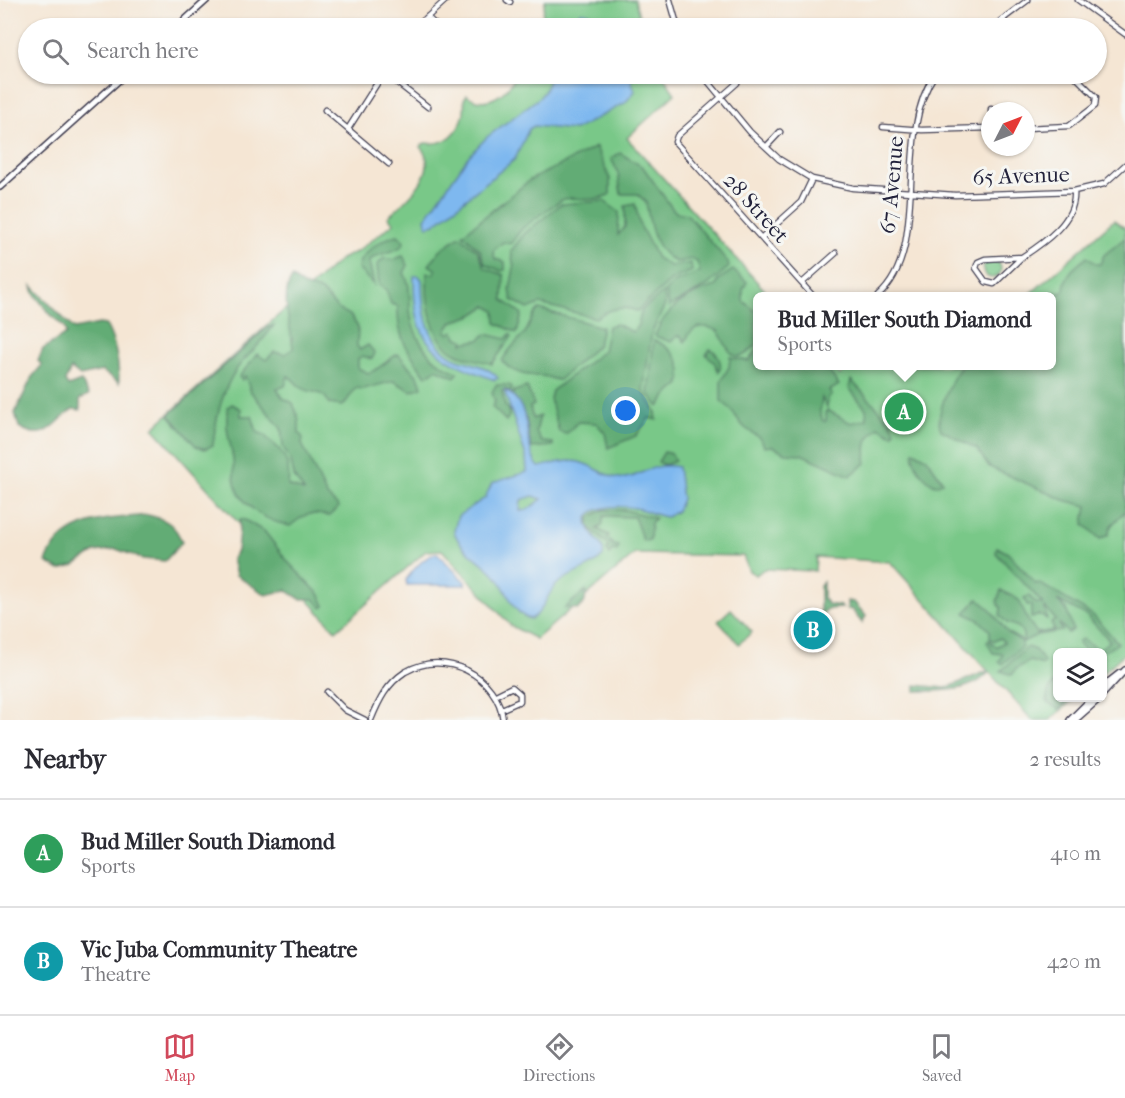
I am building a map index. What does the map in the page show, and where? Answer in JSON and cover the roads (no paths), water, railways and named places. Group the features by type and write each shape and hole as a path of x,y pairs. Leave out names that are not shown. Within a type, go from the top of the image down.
{"main road":[{"path":"187,18 207,0"},
{"path":"0,187 115,84"},
{"path":"1107,689 1125,670"},
{"path":"1107,685 1112,683"},
{"path":"1072,720 1088,702"},
{"path":"1072,720 1094,702"}],"street":[{"path":"427,17 446,0"},
{"path":"670,0 675,18"},
{"path":"1008,18 1029,0"},
{"path":"1078,0 1103,18"},
{"path":"1107,21 1125,34"},
{"path":"348,129 378,84"},
{"path":"398,84 428,107"},
{"name":"65 Avenue","path":"710,84 720,98 779,159 812,179 853,188 955,195 1074,192 1104,184 1125,165"},
{"path":"720,98 736,84"},
{"name":"67 Avenue","path":"883,292 894,279 901,264 911,192 913,130 918,105 929,84"},
{"path":"1035,128 1070,126 1090,111 1097,101 1082,84"},
{"name":"28 Street","path":"720,98 677,136 675,142 809,292"},
{"path":"325,110 389,164"},
{"path":"883,127 913,130 981,128"},
{"path":"766,147 780,132"},
{"path":"761,238 801,202 812,179"},
{"path":"1022,257 985,259 978,262 976,268 986,282 994,284 1068,218 1074,209 1074,192"},
{"path":"802,283 836,253"},
{"path":"371,720 380,699 389,686 405,673 424,665 460,667 483,681 496,696 502,709 503,720"},
{"path":"496,696 512,687 520,694 520,701 502,709"},
{"path":"327,692 345,710 365,720"}],"water":[{"path":"581,12 589,13 597,18 574,18"},
{"path":"548,84 633,84 635,91 625,103 575,130 534,126 529,129 515,159 435,224 427,226 425,219 468,157 487,137 544,92"},
{"path":"414,276 419,276 422,280 425,316 433,338 440,347 449,355 485,368 498,378 495,380 457,364 432,346 423,334 418,319"},
{"path":"504,390 514,397 520,406 530,449 539,467 573,461 610,476 626,478 660,466 678,467 682,499 677,511 667,517 635,508 612,507 595,511 587,520 589,528 601,544 603,556 592,565 567,577 555,586 539,613 531,619 519,613 500,581 491,570 466,550 454,531 458,516 485,498 492,483 527,472 526,456","holes":["533,496 542,499 527,510 520,511 521,500"]},
{"path":"437,553 465,582 465,585 407,585 406,580 416,567"}],"place":[{"name":"Bud Miller South Diamond","path":"904,412"},
{"name":"Vic Juba Community Theatre","path":"813,630"}]}
